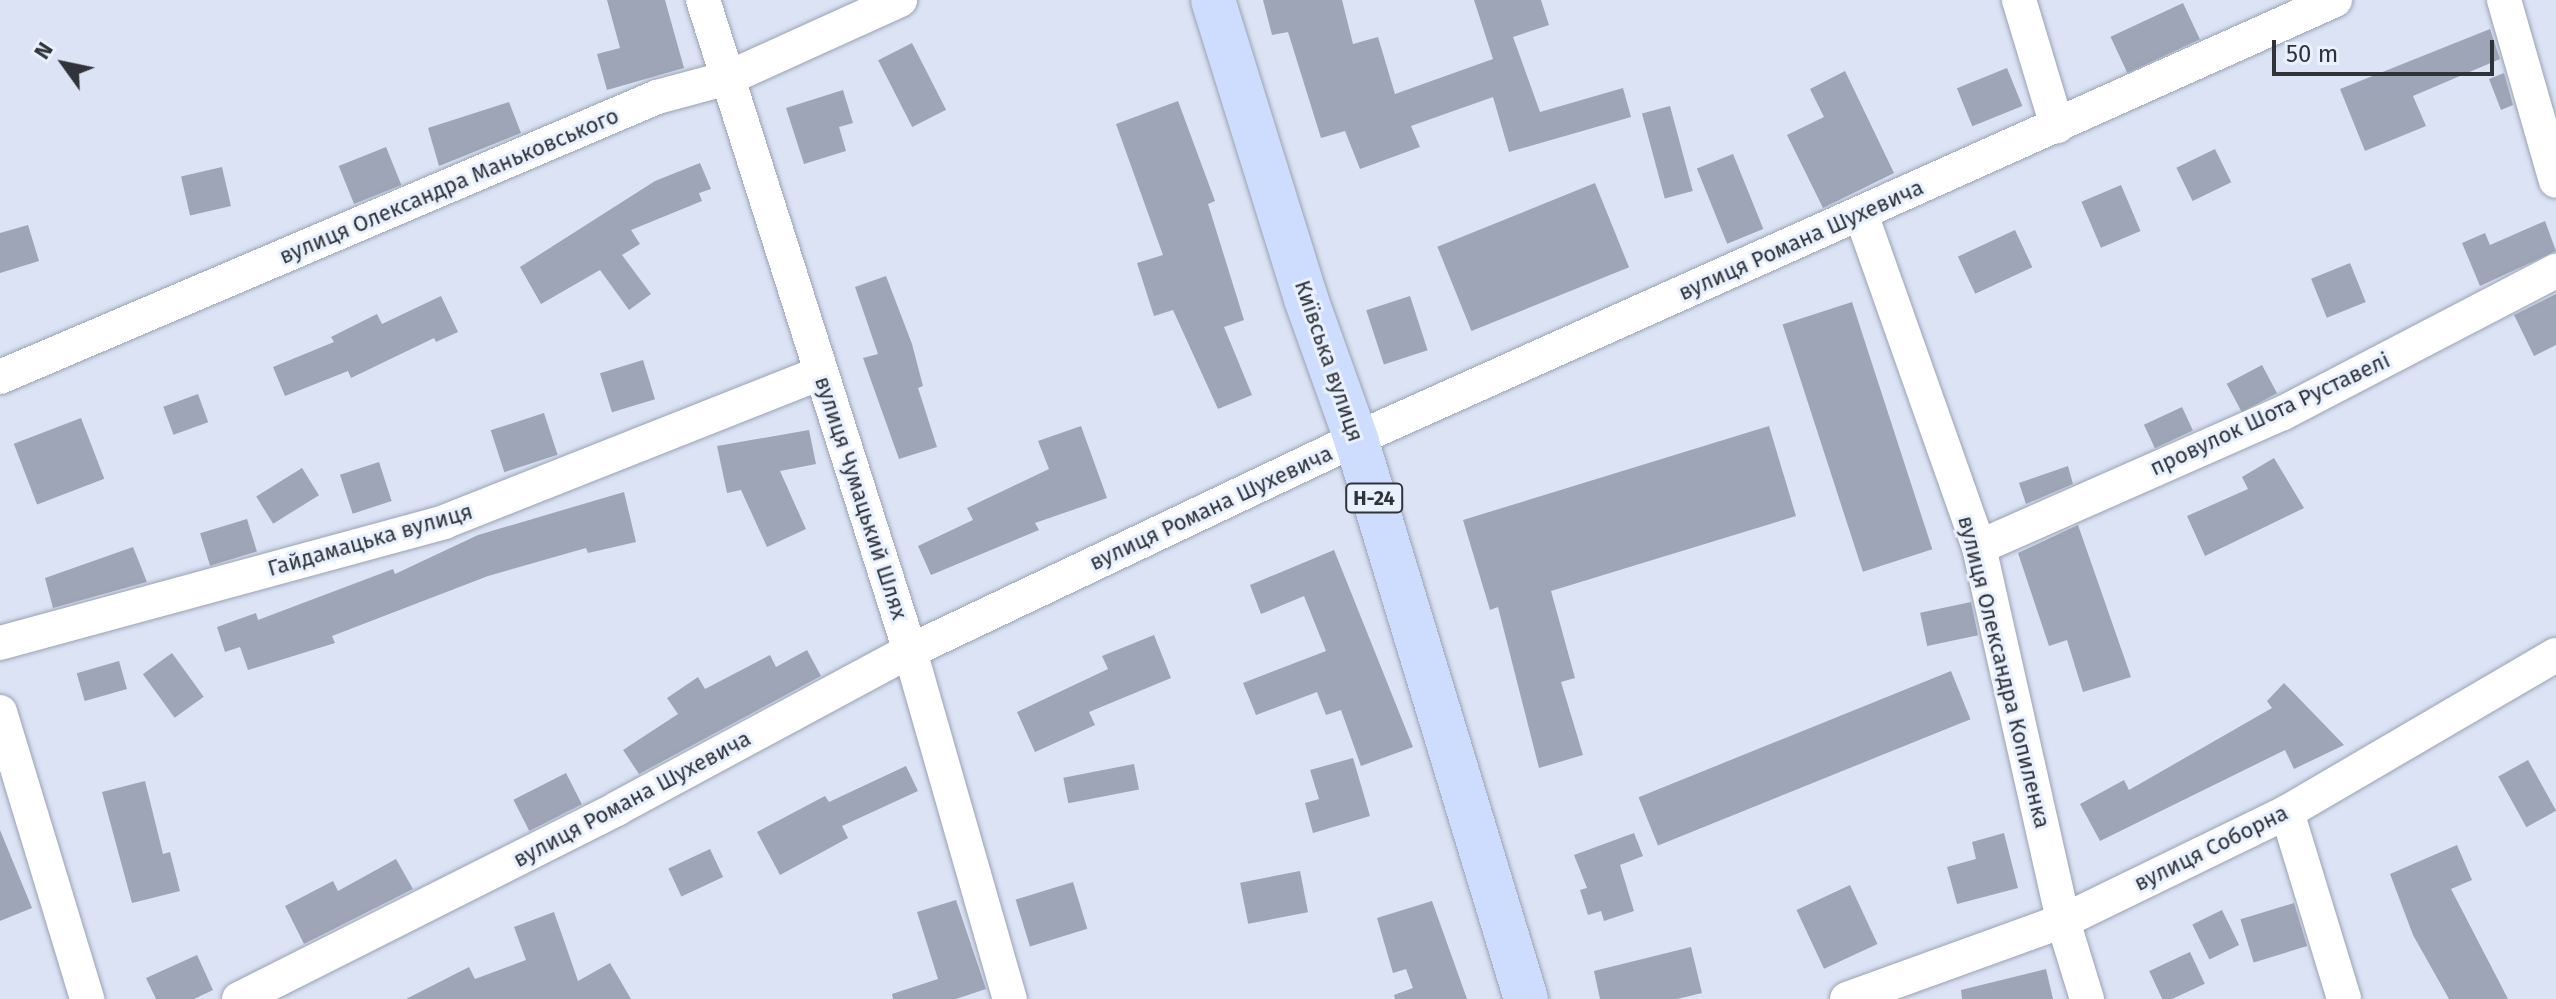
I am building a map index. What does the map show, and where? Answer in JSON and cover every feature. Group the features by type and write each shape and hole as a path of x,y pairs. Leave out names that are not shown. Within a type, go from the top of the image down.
{"main road":[{"name":"Київська вулиця","path":"1213,0 1306,299 1356,439 1526,999"}],"street":[{"name":"вулиця Чумацький Шлях","path":"703,0 910,651 1010,999"},
{"name":"вулиця Олександра Маньковського","path":"0,377 657,97 728,78 900,0"},
{"path":"2019,0 2057,126"},
{"name":"вулиця Романа Шухевича","path":"239,999 618,808 910,651 1356,439 2335,0"},
{"path":"2504,0 2556,181"},
{"name":"вулиця Олександра Копиленка","path":"1861,214 1979,547 2063,921 2087,999"},
{"name":"провулок Шота Руставелі","path":"1979,547 2283,413 2556,271"},
{"name":"Гайдамацька вулиця","path":"0,643 444,522 820,373"},
{"name":"вулиця Соборна","path":"1847,999 2063,921 2287,812 2556,655"},
{"path":"0,712 87,999"},
{"path":"2287,812 2344,999"}],"building":[{"path":"607,0 665,0 684,68 607,90 597,54 620,48"},
{"path":"1263,0 1342,0 1353,44 1378,37 1395,94 1493,59 1474,0 1541,0 1549,25 1513,37 1540,112 1623,88 1631,117 1509,152 1493,97 1411,126 1420,147 1360,169 1345,131 1321,138 1288,32 1272,35"},
{"path":"2183,3 2200,39 2127,73 2110,37"},
{"path":"2490,29 2500,59 2413,96 2426,126 2365,151 2340,89"},
{"path":"912,43 946,110 912,127 878,60"},
{"path":"2007,68 2022,106 1972,126 1957,88"},
{"path":"1845,71 1894,173 1823,208 1787,135 1824,117 1810,89"},
{"path":"2504,73 2513,105 2501,110 2489,79"},
{"path":"843,90 853,123 839,127 846,151 804,164 786,108"},
{"path":"1178,101 1215,201 1208,204 1244,320 1224,327 1252,395 1218,409 1173,310 1154,316 1137,263 1163,255 1116,124"},
{"path":"509,102 521,133 439,166 428,128"},
{"path":"1670,106 1693,191 1665,199 1642,114"},
{"path":"386,147 401,185 354,204 339,166"},
{"path":"2215,149 2231,182 2193,201 2176,168"},
{"path":"1733,154 1763,229 1727,244 1697,169"},
{"path":"700,163 711,189 699,193 702,201 631,230 640,244 622,255 651,294 629,310 600,270 541,304 520,267 655,181"},
{"path":"222,167 231,206 190,215 181,176"},
{"path":"1595,183 1629,267 1471,331 1437,247"},
{"path":"2121,185 2141,231 2101,248 2081,202"},
{"path":"2545,221 2556,251 2480,286 2462,243 2485,233 2490,245"},
{"path":"28,225 39,261 0,273 0,233"},
{"path":"2015,230 2032,267 1975,294 1958,257"},
{"path":"2350,263 2366,302 2327,318 2311,279"},
{"path":"886,276 912,344 923,386 918,388 937,447 899,459 863,358 878,354 855,287"},
{"path":"2556,294 2556,345 2534,356 2514,315"},
{"path":"441,296 458,332 436,342 434,338 351,378 348,371 285,396 273,367 334,342 331,337 377,314 382,324"},
{"path":"1410,296 1428,350 1384,364 1366,310"},
{"path":"1852,302 1932,549 1863,572 1783,325"},
{"path":"643,360 655,399 612,412 600,373"},
{"path":"2262,365 2277,393 2242,412 2227,384"},
{"path":"198,394 208,422 173,435 163,407"},
{"path":"2182,407 2193,431 2155,448 2144,425"},
{"path":"544,413 558,455 504,472 491,430"},
{"path":"81,418 104,479 37,504 14,444"},
{"path":"1081,426 1107,498 1035,523 1039,530 931,575 918,546 973,520 967,508 1049,469 1038,441"},
{"path":"1769,426 1796,516 1551,591 1575,678 1561,682 1583,755 1539,768 1498,607 1490,610 1463,520"},
{"path":"809,430 816,464 780,471 806,529 767,547 741,490 727,493 717,446"},
{"path":"2274,458 2304,508 2205,556 2187,516 2248,489 2242,477"},
{"path":"379,462 392,501 353,514 340,475"},
{"path":"2068,466 2073,484 2026,504 2019,483"},
{"path":"302,468 319,495 273,524 256,497"},
{"path":"624,492 636,542 588,553 586,548 488,576 332,636 335,643 248,670 240,647 225,652 217,627 256,613 258,620 393,569 395,574 478,535"},
{"path":"247,519 257,552 210,566 200,533"},
{"path":"2078,525 2131,677 2083,692 2067,640 2049,646 2018,553"},
{"path":"133,547 147,582 53,608 45,578"},
{"path":"1334,550 1413,747 1361,766 1341,710 1326,715 1317,692 1256,715 1243,683 1326,651 1304,596 1261,614 1250,585"},
{"path":"1971,602 1978,635 1927,646 1920,613"},
{"path":"1154,635 1171,678 1089,712 1095,725 1035,752 1017,712 1108,669 1102,656"},
{"path":"807,650 821,676 639,774 623,750 678,714 667,698 698,677 705,689 770,655 776,667"},
{"path":"172,653 204,697 175,718 143,674"},
{"path":"119,661 127,689 85,701 77,673"},
{"path":"1951,671 1970,719 1658,845 1639,797"},
{"path":"2284,683 2344,745 2294,769 2285,750 2100,841 2080,804 2124,780 2129,790 2272,708 2267,701"},
{"path":"1353,758 1370,816 1313,833 1305,803 1319,799 1310,770"},
{"path":"2528,760 2556,811 2526,827 2498,776"},
{"path":"1134,764 1139,790 1068,803 1063,778"},
{"path":"906,766 918,791 842,826 848,838 780,875 757,832 825,796 829,802"},
{"path":"566,773 582,804 529,831 513,800"},
{"path":"145,781 163,854 170,852 180,891 132,903 102,792"},
{"path":"0,830 32,908 0,921"},
{"path":"1634,833 1643,856 1620,865 1634,911 1604,921 1601,911 1588,915 1580,890 1587,888 1574,855"},
{"path":"2004,833 2018,888 1957,904 1947,867 1976,859 1972,842"},
{"path":"2457,845 2472,880 2451,889 2508,999 2449,999 2413,935 2390,874"},
{"path":"710,849 723,877 681,897 668,868"},
{"path":"396,859 413,889 304,944 285,906 333,881 338,891"},
{"path":"1300,871 1308,912 1248,924 1240,883"},
{"path":"1073,882 1087,929 1030,946 1016,900"},
{"path":"1850,885 1877,944 1824,969 1797,910"},
{"path":"956,900 986,989 956,999 893,999 892,994 938,979 917,912"},
{"path":"1432,901 1467,999 1395,999 1394,995 1413,988 1406,969 1393,973 1377,918"},
{"path":"2294,903 2307,946 2254,962 2240,919"},
{"path":"2222,910 2239,945 2209,960 2192,924"},
{"path":"554,912 578,981 610,963 631,999 406,999 469,967 475,979 526,960 514,927"},
{"path":"1691,947 1702,993 1677,999 1600,999 1594,971"},
{"path":"2190,952 2205,984 2172,999 2162,999 2149,971"},
{"path":"197,955 213,990 194,999 156,999 146,978"},
{"path":"2046,969 2053,999 1962,999 1961,990"}]}
